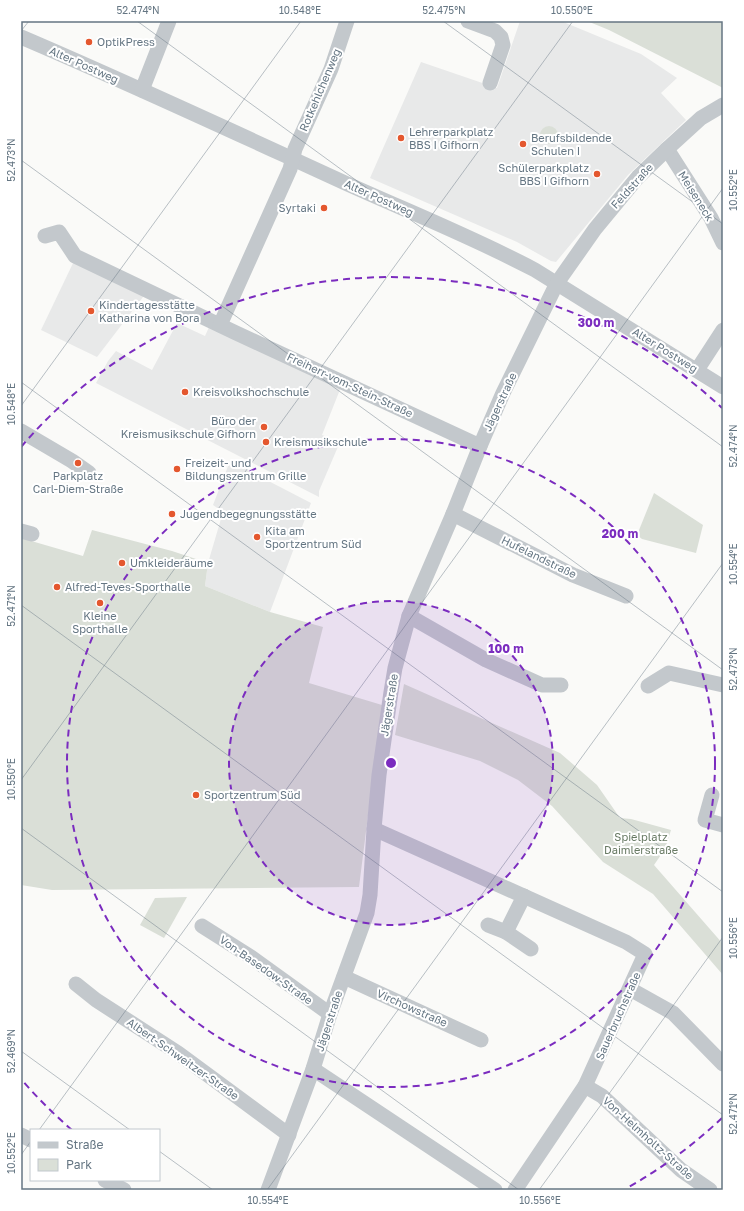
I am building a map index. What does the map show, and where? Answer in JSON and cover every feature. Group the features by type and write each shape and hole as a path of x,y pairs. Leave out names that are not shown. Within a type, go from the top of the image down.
{"street":[{"path":"142,90 169,21"},
{"name":"Rotkehlchenweg","path":"292,159 295,149 331,69 347,21"},
{"path":"468,21 495,31 500,37 503,45 490,83"},
{"name":"Alter Postweg","path":"21,37 503,252 557,283 723,387"},
{"name":"Feldstraße","path":"557,283 599,224 638,177 701,118 723,105"},
{"name":"Meiseneck","path":"667,149 711,218 723,243"},
{"path":"220,325 290,169 292,159"},
{"name":"Freiherr-vom-Stein-Straße","path":"45,236 59,232 75,256 480,446"},
{"name":"Jägerstraße","path":"268,1190 313,1069 330,1014 367,913 370,895 379,775 395,668 409,616 503,393 557,283"},
{"path":"697,370 723,330"},
{"path":"21,431 72,461 89,473"},
{"name":"Hufelandstraße","path":"453,514 573,575 626,596"},
{"path":"409,616 486,660 542,685 561,686"},
{"path":"648,686 669,673 723,685"},
{"path":"712,794 705,820 723,825"},
{"name":"Sauerbruchstraße","path":"374,829 626,942 646,954 585,1086 515,1190"},
{"path":"506,932 524,896"},
{"name":"Von-Basedow-Straße","path":"202,926 251,957 330,1014"},
{"path":"488,926 506,932 531,949"},
{"name":"Virchowstraße","path":"344,977 481,1040"},
{"name":"Albert-Schweitzer-Straße","path":"76,984 96,1000 178,1053 289,1135"},
{"path":"630,989 673,1014 723,1064"},
{"path":"313,1069 495,1190"},
{"name":"Von-Helmholtz-Straße","path":"585,1086 602,1096 681,1170 710,1190"},
{"path":"21,1135 30,1140"},
{"path":"107,1181 124,1190"}],"shaded area":[{"name":"Berufsbildende Schulen I","path":"520,21 561,21 641,54 677,78 661,93 686,120 628,175 556,262 551,261 517,242 370,178 421,62 497,88"},
{"name":"Kindertagesstätte Katharina von Bora","path":"75,259 146,293 97,357 41,330"},
{"path":"177,323 205,336 210,325 341,387 322,435 340,442 319,491 319,497 96,383 108,361 116,351 152,370"},
{"name":"Kita am Sportzentrum Süd","path":"230,461 311,503 270,612 205,586 208,563 223,512 213,505"}],"green space":[{"path":"587,21 723,21 723,88 609,30"},
{"path":"545,126 553,126 558,131 556,142 553,144 545,144 540,139 540,131"},
{"path":"654,493 703,525 696,553 642,539 637,535"},
{"name":"Sportzentrum Süd","path":"92,530 172,551 208,563 205,586 270,612 323,627 309,683 382,705 359,887 52,890 21,885 21,538 83,556"},
{"name":"Spielplatz Daimlerstraße","path":"404,684 560,753 597,785 620,818 631,819 671,830 665,849 654,865 723,944 723,975 653,894 603,862 552,806 518,780 480,761 395,735"},
{"path":"187,897 164,938 140,925 155,898"}],"place":[{"name":"OptikPress","path":"89,42"},
{"name":"Lehrerparkplatz BBS I Gifhorn","path":"401,138"},
{"name":"Berufsbildende Schulen I","path":"523,144"},
{"name":"Schülerparkplatz BBS I Gifhorn","path":"597,174"},
{"name":"Syrtaki","path":"324,208"},
{"name":"Kindertagesstätte Katharina von Bora","path":"91,311"},
{"name":"Kreisvolkshochschule","path":"185,392"},
{"name":"Büro der Kreismusikschule Gifhorn","path":"264,427"},
{"name":"Kreismusikschule","path":"266,442"},
{"name":"Parkplatz Carl-Diem-Straße","path":"78,463"},
{"name":"Freizeit- und Bildungszentrum Grille","path":"177,469"},
{"name":"Jugendbegegnungsstätte","path":"172,514"},
{"name":"Kita am Sportzentrum Süd","path":"257,537"},
{"name":"Umkleideräume","path":"122,563"},
{"name":"Alfred-Teves-Sporthalle","path":"57,587"},
{"name":"Kleine Sporthalle","path":"100,603"},
{"name":"Sportzentrum Süd","path":"196,795"}]}
